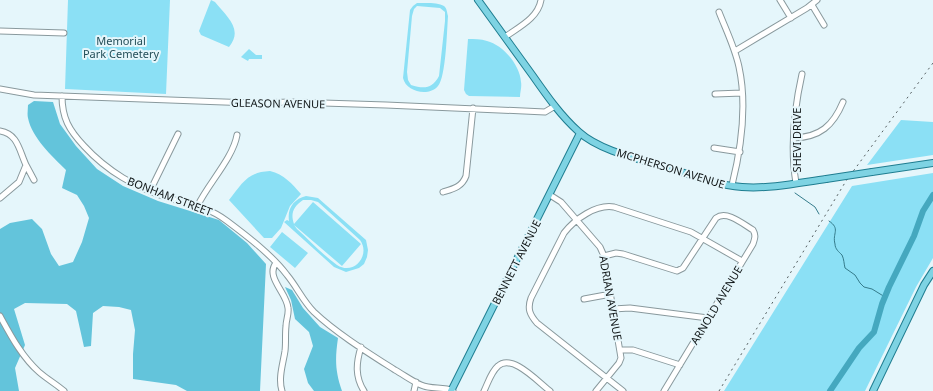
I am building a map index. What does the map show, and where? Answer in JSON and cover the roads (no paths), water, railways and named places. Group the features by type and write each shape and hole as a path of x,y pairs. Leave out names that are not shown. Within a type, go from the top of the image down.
{"main road":[{"name":"MCPHERSON AVENUE","path":"478,0 555,106 580,134 596,144 715,182 758,187 826,179 933,163"},
{"name":"BENNETT AVENUE","path":"452,391 580,134"},
{"path":"873,391 924,285 933,271"}],"street":[{"path":"505,37 535,15 541,0"},
{"path":"780,0 791,18"},
{"path":"735,52 812,5 817,0"},
{"path":"812,5 824,25"},
{"path":"719,12 735,52 742,93 740,152 732,185"},
{"path":"0,31 64,33"},
{"name":"SHEVI DRIVE","path":"796,183 794,138 796,104 802,74"},
{"name":"GLEASON AVENUE","path":"0,89 25,94 62,96 252,103 292,102 545,112 555,106"},
{"path":"715,94 742,93"},
{"name":"BONHAM STREET","path":"62,96 63,115 68,125 91,154 108,169 120,177 150,191 198,205 215,213 228,222 276,263 289,277 314,312 326,322 361,347 416,382 426,387 445,388 452,391"},
{"path":"794,138 811,136 822,131 834,119 843,102"},
{"path":"443,192 458,187 464,181 466,176 473,108"},
{"path":"0,131 13,136 34,180"},
{"path":"150,191 178,134"},
{"path":"198,205 231,152 237,135"},
{"path":"714,148 740,152"},
{"path":"0,198 19,182 26,165"},
{"name":"ADRIAN AVENUE","path":"550,195 561,202 600,247 604,256 621,358 620,362 596,391"},
{"name":"ARNOLD AVENUE","path":"623,391 538,323 531,316 529,311 529,303 531,298 564,233 571,225 598,208 610,207 685,229 742,261 664,391"},
{"path":"604,256 623,254 677,271 683,268 716,218 723,214 746,226 756,235 742,261"},
{"path":"276,263 272,272 285,297 288,309 285,327 285,351 280,378 282,391"},
{"path":"584,299 611,294"},
{"path":"613,309 630,308 708,318"},
{"path":"0,316 24,355 43,375 64,391"},
{"path":"361,347 357,358 357,373 364,391"},
{"path":"620,350 633,350 680,365"},
{"path":"484,391 496,368 500,364 508,362 518,366 550,391"},
{"path":"414,391 416,382"}],"waterway":[{"path":"795,193 815,207 819,214"},
{"path":"830,391 859,348 874,332 882,304 889,287 914,236 923,211 933,195"},
{"path":"829,221 835,226 835,246 842,255 845,268 855,275 864,287 872,289 885,297"}],"railway":[{"path":"719,391 846,181 933,63"}],"park label":[{"name":"Memorial Park Cemetery","path":"121,46"}]}
